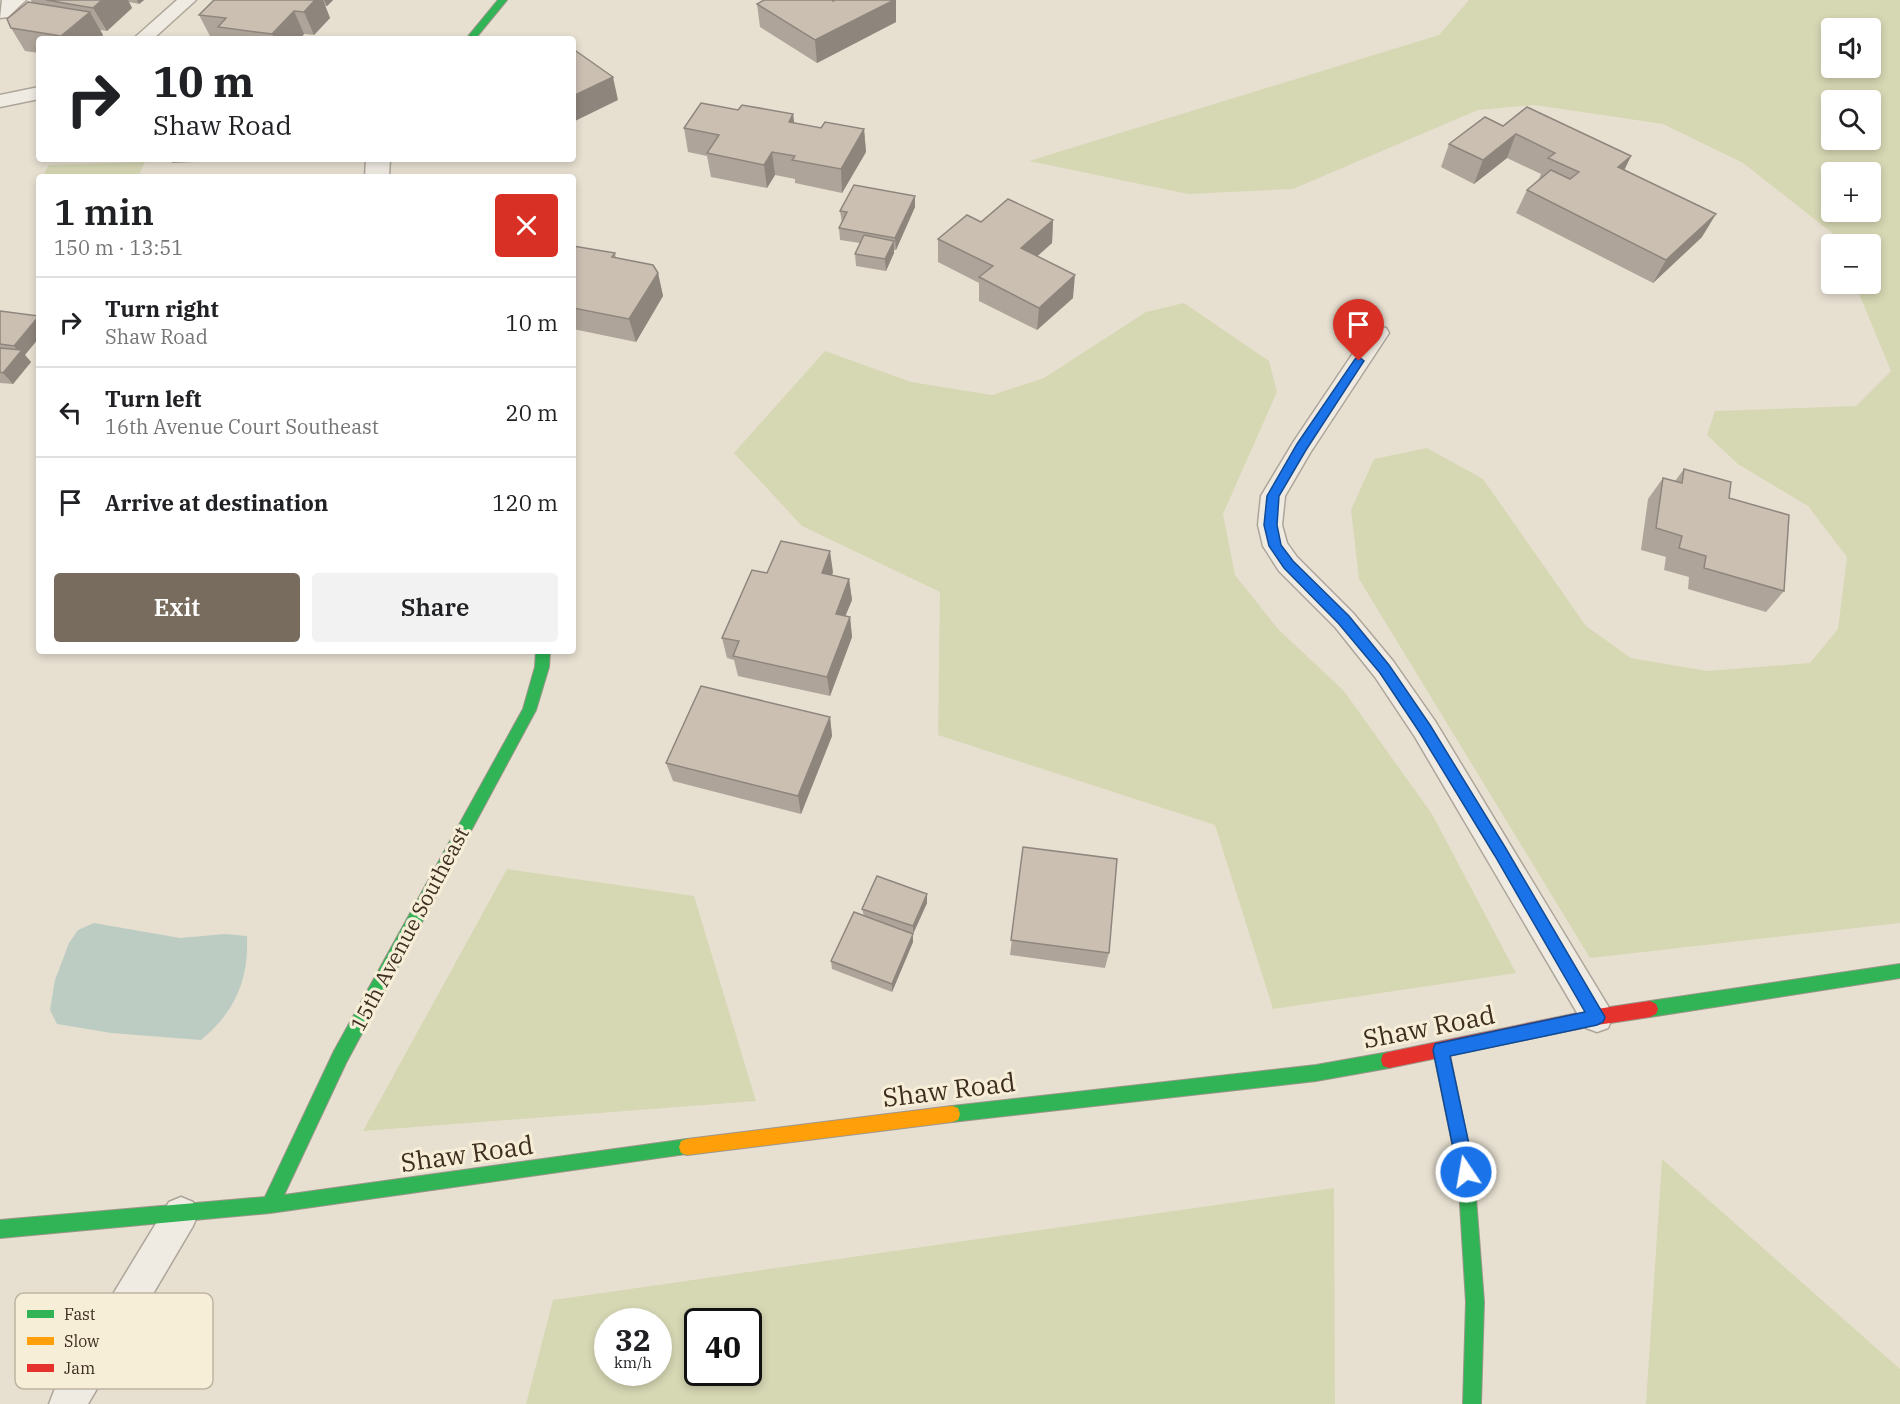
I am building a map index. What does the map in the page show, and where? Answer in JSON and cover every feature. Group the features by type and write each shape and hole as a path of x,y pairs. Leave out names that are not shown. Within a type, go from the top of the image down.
{"main road":[{"path":"473,36 503,0"},
{"name":"15th Avenue Southeast","path":"270,1205 340,1057 529,710 542,667 543,654"},
{"name":"Shaw Road","path":"0,1229 270,1205 806,1131 1316,1073 1441,1050 1597,1017 1900,971"},
{"path":"1441,1050 1466,1172 1475,1302 1472,1404"}],"street":[{"path":"0,12 15,0"}],"lane":[{"path":"145,36 187,0"},
{"path":"0,101 36,94"},
{"path":"1378,333 1302,447 1273,496 1270,525 1275,546 1288,564 1344,620 1390,678 1500,852 1597,1017"},
{"path":"134,1293 181,1214"},
{"path":"67,1404 76,1389"}],"green space":[{"path":"1469,0 1900,0 1900,923 1590,958 1359,579 1351,510 1374,459 1427,448 1483,479 1586,626 1631,658 1707,671 1810,663 1838,629 1847,557 1808,506 1738,464 1707,435 1715,411 1856,406 1891,371 1859,294 1881,294 1881,234 1833,234 1743,163 1663,124 1535,105 1478,110 1293,189 1188,194 1029,161 1439,35"},
{"path":"145,162 139,174 44,174 49,165"},
{"path":"1184,303 1269,361 1277,392 1223,514 1235,575 1278,629 1344,691 1432,814 1516,973 1273,1009 1215,825 938,735 940,592 802,526 734,453 825,351 911,382 992,395 1044,378 1146,312"},
{"path":"507,869 694,896 756,1101 363,1131"},
{"path":"1662,1159 1900,1369 1900,1404 1646,1404"},
{"path":"1334,1188 1335,1404 526,1404 553,1300"}],"shaded area":[{"path":"94,923 180,938 225,934 247,936 242,981 223,1018 201,1040 111,1033 57,1024 50,1010 55,980 69,943 78,930"}],"building":[{"path":"46,0 102,0 93,8"},
{"path":"214,0 315,0 304,12 294,11 272,34 218,27 226,18 199,15"},
{"path":"764,0 894,0 815,40 757,4"},
{"path":"28,2 90,12 61,36 11,28 7,19"},
{"path":"576,51 613,77 576,95"},
{"path":"701,103 738,110 742,105 793,114 789,122 821,128 825,122 864,129 841,169 792,160 795,156 772,152 764,165 707,153 719,135 684,128"},
{"path":"1527,107 1631,156 1618,167 1716,214 1666,260 1527,190 1551,170 1570,179 1579,172 1548,158 1555,153 1516,134 1483,160 1449,144 1485,117 1503,126"},
{"path":"854,185 915,196 895,238 839,228 847,212 840,211"},
{"path":"1008,199 1053,220 1021,248 1075,275 1039,308 979,277 993,266 938,239 967,215 981,222"},
{"path":"864,235 894,241 885,259 855,254"},
{"path":"576,246 615,253 612,257 653,265 658,273 629,319 576,309"},
{"path":"0,311 36,316 36,320 14,346 0,344"},
{"path":"0,348 22,350 3,373 0,372"},
{"path":"1684,469 1731,482 1729,498 1789,515 1784,591 1704,568 1706,556 1679,548 1682,536 1656,528 1663,478 1682,483"},
{"path":"781,541 830,551 822,573 849,579 836,614 850,617 827,677 733,656 739,641 722,638 752,570 767,573"},
{"path":"701,686 830,717 798,796 666,763"},
{"path":"1023,847 1117,859 1109,953 1011,940"},
{"path":"877,876 927,894 913,926 862,909"},
{"path":"854,912 913,934 892,984 831,961"}],"traffic: fast":[{"path":"473,36 503,0"},
{"path":"270,1205 340,1057 529,710 542,667 543,654"},
{"path":"1650,1009 1900,971"},
{"path":"1441,1050 1466,1172 1475,1302 1472,1404"},
{"path":"952,1114 1316,1073 1389,1060"},
{"path":"0,1229 270,1205 687,1147"}],"traffic: slow":[{"path":"687,1147 952,1114"}],"traffic: jam":[{"path":"1389,1060 1597,1017 1650,1009"}],"route":[{"path":"1359,361 1302,447 1273,496 1270,525 1275,546 1288,564 1344,620 1384,669 1425,729 1597,1017 1441,1050 1466,1172"}]}
